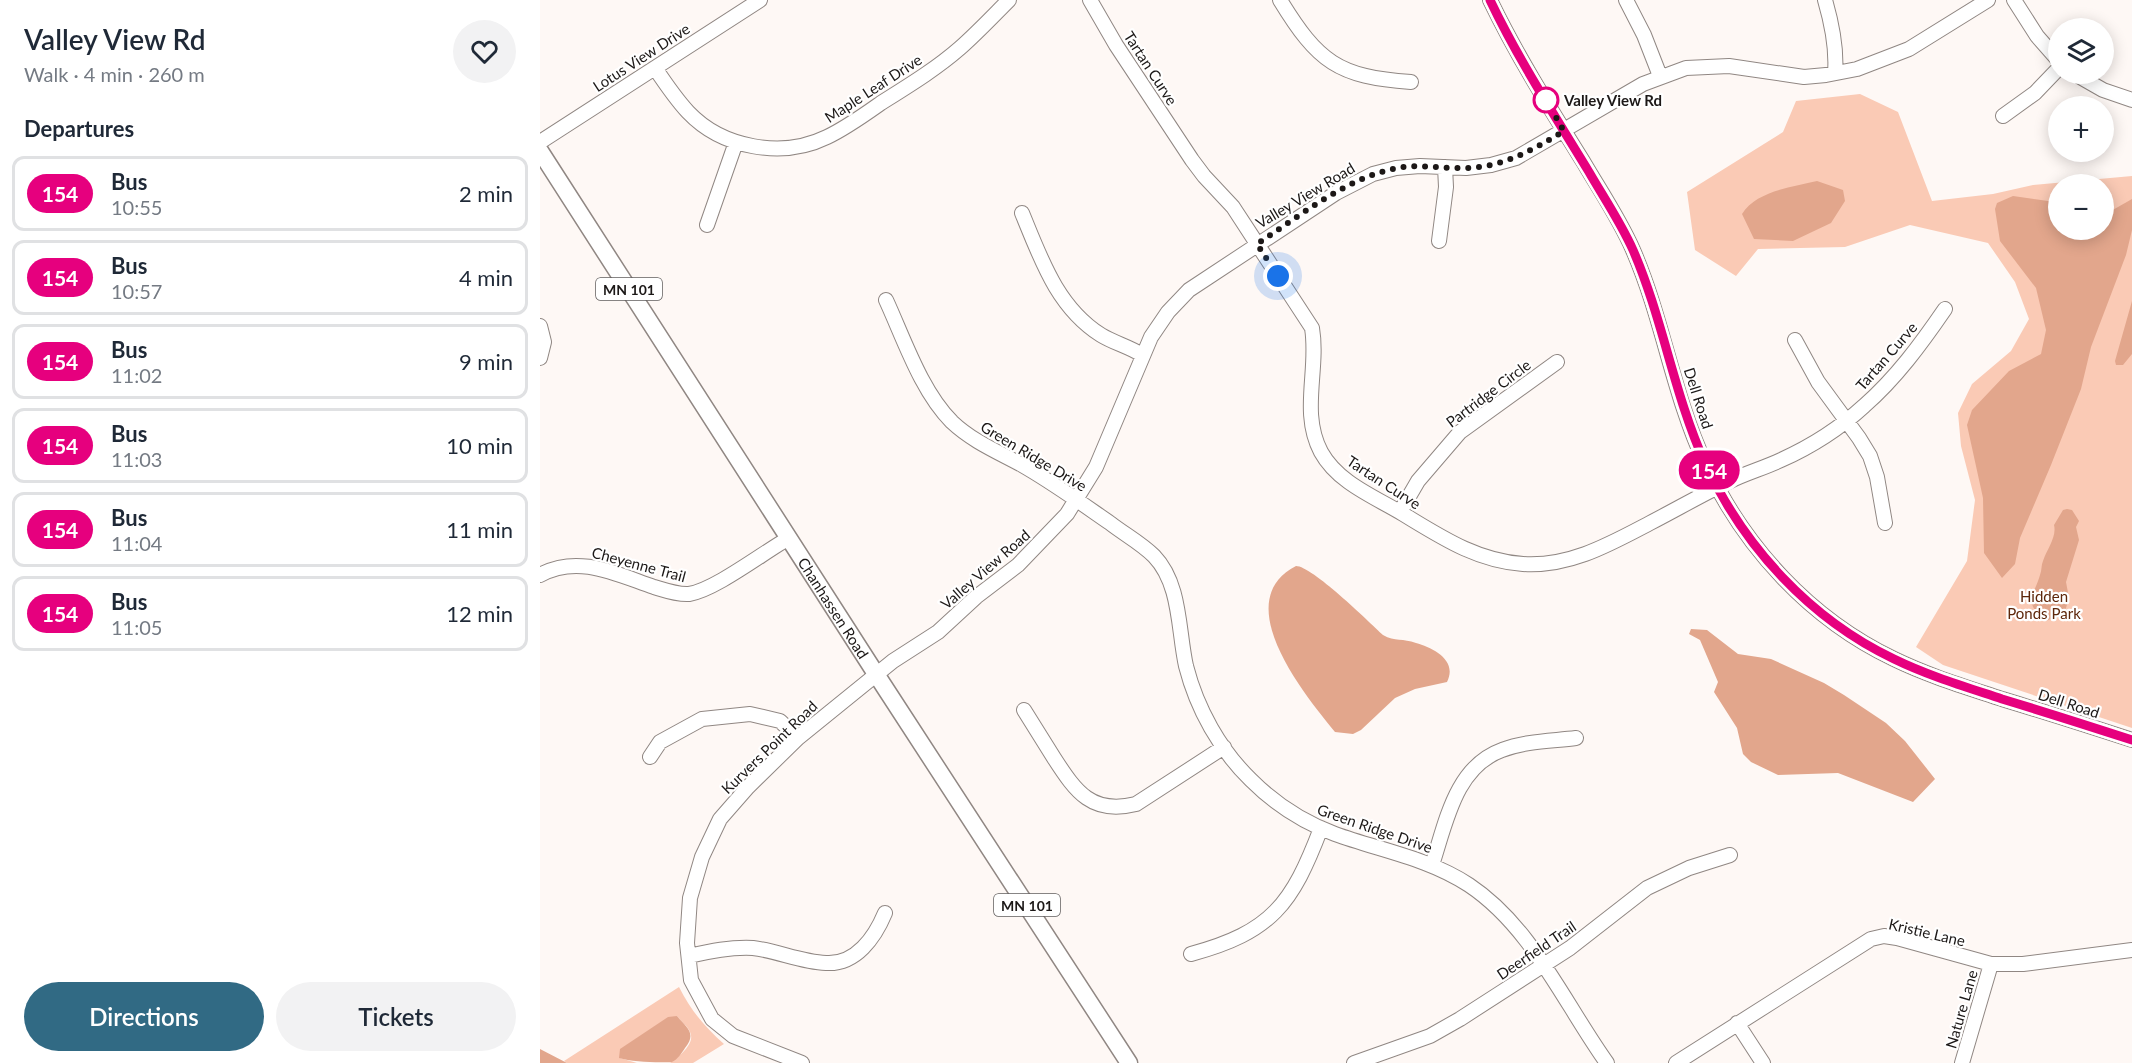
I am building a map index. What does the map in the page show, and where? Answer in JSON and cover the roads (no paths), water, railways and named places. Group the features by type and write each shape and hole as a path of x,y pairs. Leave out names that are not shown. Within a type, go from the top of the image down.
{"main road":[{"name":"Chanhassen Road","path":"540,151 1129,1063"}],"street":[{"name":"Lotus View Drive","path":"540,142 760,0"},
{"name":"Maple Leaf Drive","path":"655,68 689,113 708,128 736,142 778,149 802,146 825,138 932,71 959,49 1009,0"},
{"name":"Tartan Curve","path":"1090,0 1116,45 1192,160 1233,207 1312,328 1315,346 1310,413 1313,435 1322,454 1336,471 1353,485 1448,542 1472,553 1498,561 1523,564 1550,563 1577,558 1601,548 1732,480 1781,460 1811,444 1864,407 1918,348 1945,309"},
{"path":"1281,0 1311,46 1328,60 1347,71 1368,78 1411,82"},
{"name":"Dell Road","path":"1490,0 1633,250 1689,422 1705,463 1747,534 1780,575 1841,628 1876,650 1950,682 2132,740"},
{"path":"1626,0 1648,44 1660,76"},
{"path":"1825,0 1831,19 1837,56 1835,73"},
{"name":"Valley View Road","path":"876,674 938,632 976,597 1018,565 1067,514 1096,467 1151,337 1168,312 1189,290 1336,193 1373,174 1396,168 1420,166 1466,168 1516,158 1643,84 1686,68 1728,66 1804,77 1866,66 1909,49 1988,0"},
{"path":"2014,0 2037,36 2048,49"},
{"path":"2003,116 2035,93 2048,79"},
{"path":"2092,84 2132,100"},
{"path":"707,225 736,142"},
{"path":"1439,241 1446,187 1445,167"},
{"path":"1022,213 1053,284 1066,303 1082,320 1101,334 1142,356"},
{"name":"Green Ridge Drive","path":"886,300 923,380 950,420 969,436 1034,472 1076,500 1155,557 1165,571 1176,604 1187,670 1199,702 1224,747 1253,782 1282,807 1321,828 1432,865 1468,884 1509,919 1607,1063"},
{"path":"540,326 544,342 540,358"},
{"path":"1795,340 1818,382 1870,456 1877,477 1885,523"},
{"name":"Partridge Circle","path":"1400,512 1418,481 1460,432 1557,362"},
{"name":"Cheyenne Trail","path":"540,575 551,569 576,564 595,567 663,590 687,594 699,592 789,538"},
{"name":"Kurvers Point Road","path":"802,1063 784,1060 733,1036 712,1018 691,980 687,943 690,898 702,857 720,819 748,787 798,738 876,674"},
{"path":"1024,710 1068,781 1092,802 1106,806 1122,808 1136,804 1224,747"},
{"path":"650,757 660,742 702,719 750,714 780,721 798,738"},
{"path":"1432,865 1456,795 1471,771 1485,759 1501,750 1520,745 1576,738"},
{"path":"1191,954 1239,938 1261,924 1280,907 1296,886 1321,828"},
{"name":"Deerfield Trail","path":"1353,1063 1430,1036 1589,935 1647,888 1689,868 1730,855"},
{"path":"689,956 727,947 782,953 826,963 841,962 862,950 878,930 885,913"},
{"name":"Kristie Lane","path":"1676,1063 1871,939 1884,936 1898,938 1991,964 2034,963 2132,950"},
{"name":"Nature Lane","path":"1962,1063 1991,964"},
{"path":"1737,1023 1763,1063"}],"place":[{"name":"Valley View Rd","path":"1546,100"}],"park label":[{"name":"Hidden Ponds Park","path":"2044,604"}]}
